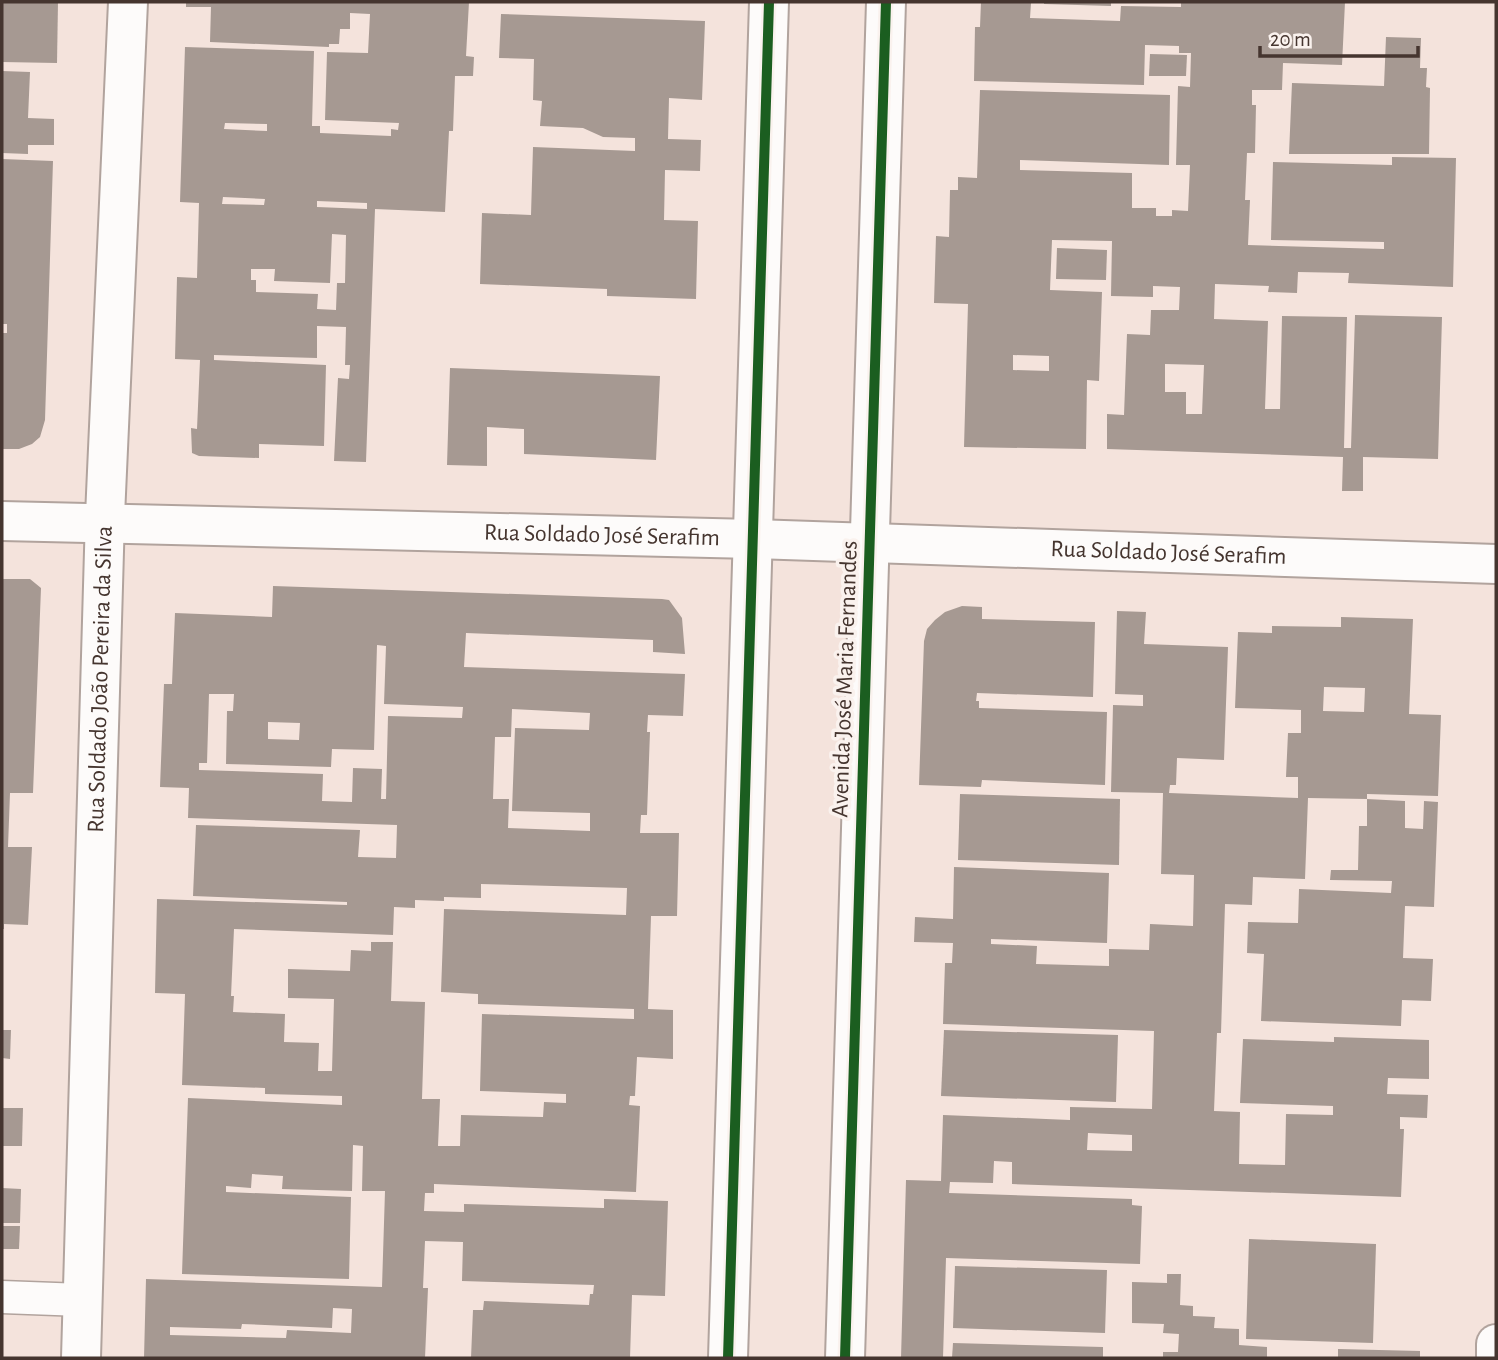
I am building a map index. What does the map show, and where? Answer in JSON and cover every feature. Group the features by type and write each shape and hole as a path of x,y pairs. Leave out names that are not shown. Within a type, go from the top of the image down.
{"street":[{"name":"Rua Soldado João Pereira da Silva","path":"80,1358 105,523 128,2"},
{"path":"728,1358 769,2"},
{"name":"Avenida José Maria Fernandes","path":"845,1358 886,2"},
{"name":"Rua Soldado José Serafim","path":"2,521 753,539 1496,564"},
{"path":"1496,1344 1496,1358"}],"lane":[{"path":"2,1297 82,1300"}],"building":[{"path":"2,2 58,2 57,63 2,62"},
{"path":"186,2 469,2 466,56 474,57 473,76 455,76 445,212 375,209 366,462 334,461 338,378 349,379 350,365 345,365 346,327 317,326 317,358 214,355 214,360 326,365 324,446 259,444 259,458 199,456 192,453 191,428 197,429 200,360 175,359 177,277 197,278 199,203 180,202 185,47 314,51 312,126 320,126 320,133 391,136 391,129 398,130 399,123 325,120 327,52 368,53 370,14 350,13 350,29 340,29 339,44 329,44 329,47 210,42 211,7 186,7","holes":["225,123 267,124 267,131 224,129","223,197 265,199 264,205 222,204","317,201 367,203 367,209 317,207","332,234 346,235 345,283 337,283 336,310 317,309 318,294 256,292 256,280 251,280 251,269 275,269 274,281 330,283"]},
{"path":"981,2 1031,3 1030,18 1120,21 1121,6 1181,7 1181,2 1345,2 1342,65 1283,63 1282,90 1252,90 1252,105 1256,105 1255,153 1247,153 1245,200 1250,200 1248,245 1384,249 1384,242 1271,240 1273,162 1392,165 1392,157 1456,158 1453,287 1348,283 1349,273 1298,272 1297,293 1268,292 1269,286 1215,284 1214,319 1268,321 1265,409 1280,409 1282,316 1347,317 1344,448 1351,448 1355,315 1442,317 1438,459 1363,457 1363,491 1342,491 1343,457 1107,449 1107,414 1124,415 1127,334 1150,335 1151,310 1179,310 1180,287 1153,286 1153,297 1111,296 1112,241 1052,240 1050,290 1102,292 1099,381 1087,380 1086,449 964,447 968,304 934,303 936,236 949,237 950,190 958,190 958,177 977,178 980,90 1170,95 1169,165 1020,160 1020,170 1132,173 1132,208 1156,208 1156,216 1172,216 1172,210 1188,211 1190,165 1176,165 1178,86 1190,87 1191,53 1179,53 1179,46 1145,45 1144,85 974,81 975,27 980,27","holes":["1013,355 1049,356 1049,371 1013,370","1165,364 1204,365 1202,414 1186,414 1186,392 1165,392"]},
{"path":"1111,2 1111,6 1044,4"},
{"path":"501,14 705,21 702,100 669,98 668,139 701,140 700,171 665,170 664,220 698,221 696,299 607,296 607,289 480,284 482,213 531,215 533,147 635,151 635,138 603,137 583,128 540,126 542,101 533,100 534,59 499,58"},
{"path":"1386,37 1421,38 1420,68 1427,68 1426,87 1430,88 1429,154 1289,154 1292,83 1384,86"},
{"path":"1150,54 1187,55 1186,76 1149,76"},
{"path":"2,71 30,72 28,118 54,119 54,145 28,145 28,154 2,153"},
{"path":"2,159 53,161 45,420 40,437 32,444 19,449 2,449 2,333 7,333 7,324 2,324"},
{"path":"1057,248 1107,250 1106,280 1056,279"},
{"path":"450,368 660,376 656,460 524,454 524,429 487,427 487,466 447,465"},
{"path":"2,579 30,579 41,588 33,793 10,793 8,847 32,847 28,925 4,924 4,929 2,929"},
{"path":"273,586 662,599 669,600 682,618 685,654 653,652 653,640 466,633 464,667 685,674 683,716 648,715 647,732 650,732 647,815 641,815 640,833 679,833 677,916 651,916 648,1009 673,1010 673,1059 637,1057 635,1096 630,1096 629,1105 640,1106 636,1192 434,1184 434,1193 425,1193 424,1211 464,1212 464,1204 604,1208 604,1199 668,1201 665,1296 632,1295 630,1358 471,1358 473,1310 483,1310 484,1301 589,1305 594,1285 462,1281 463,1242 425,1241 423,1288 428,1288 425,1358 144,1358 146,1279 382,1287 385,1191 362,1191 363,1146 353,1145 352,1191 282,1189 283,1176 252,1174 251,1188 226,1186 226,1192 351,1197 349,1279 182,1274 188,1098 342,1105 342,1096 265,1094 265,1088 182,1085 185,994 155,993 157,899 347,905 347,902 193,896 196,825 360,830 358,857 396,858 397,825 188,818 189,788 160,787 164,684 172,684 175,613 272,617","holes":["377,645 386,646 384,704 463,707 462,718 388,716 386,799 381,799 382,769 353,768 352,802 322,801 323,774 199,770 199,763 207,763 209,694 234,694 233,711 227,711 226,764 331,767 332,749 374,750","512,709 590,713 589,730 515,728 512,811 590,813 590,831 508,828 509,799 493,799 495,737 511,737","268,722 300,723 299,740 268,739","481,884 627,888 626,915 444,909 441,992 478,994 478,1004 634,1009 634,1019 482,1014 480,1091 566,1094 566,1103 544,1102 543,1117 461,1115 460,1146 438,1146 440,1099 422,1099 425,1002 391,1001 393,942 371,942 371,951 351,950 350,971 288,969 288,998 334,999 332,1071 318,1071 319,1043 284,1042 285,1014 233,1012 234,996 231,996 234,929 393,935 394,907 415,908 415,900 444,901 444,897 481,898","333,1308 352,1309 351,1333 287,1330 286,1338 170,1335 170,1327 241,1329 242,1324 332,1328"]},
{"path":"962,606 982,607 982,619 1095,622 1093,697 977,693 976,701 979,701 979,708 1107,712 1105,785 982,780 981,787 919,785 924,641 927,629 935,620 945,612"},
{"path":"1117,611 1146,612 1144,644 1228,647 1224,760 1177,758 1176,785 1170,785 1169,793 1298,798 1298,777 1286,777 1288,733 1301,733 1301,710 1235,708 1238,632 1272,633 1272,626 1341,627 1341,617 1413,619 1409,714 1441,715 1438,796 1367,794 1367,799 1308,798 1305,879 1253,877 1252,905 1225,904 1221,1033 1217,1033 1214,1111 1240,1112 1239,1164 1285,1165 1286,1114 1333,1115 1333,1106 1240,1103 1243,1039 1334,1042 1334,1037 1429,1040 1429,1079 1388,1078 1387,1094 1428,1095 1427,1118 1400,1117 1400,1129 1404,1129 1401,1197 1012,1184 1012,1162 994,1161 993,1183 950,1182 949,1193 1132,1199 1132,1205 1142,1206 1140,1264 946,1258 943,1358 901,1358 906,1180 941,1181 943,1115 1070,1120 1070,1107 1152,1109 1154,1031 943,1024 945,963 952,963 953,943 914,942 915,917 953,919 954,867 1109,873 1107,943 991,939 991,944 1037,946 1036,964 1109,966 1109,949 1149,950 1150,924 1193,926 1194,875 1161,874 1163,793 1111,792 1113,705 1143,706 1143,695 1115,694","holes":["1324,687 1365,688 1364,712 1323,711","1088,1133 1132,1135 1132,1151 1087,1150"]},
{"path":"960,794 1120,799 1119,865 958,860"},
{"path":"1367,799 1405,801 1405,828 1423,829 1424,801 1438,802 1434,907 1405,906 1403,958 1433,959 1431,1001 1402,1000 1401,1026 1261,1021 1264,954 1247,953 1248,922 1298,923 1299,889 1391,893 1392,881 1330,880 1331,870 1358,870 1359,826 1367,826"},
{"path":"2,1030 11,1030 10,1059 2,1058"},
{"path":"944,1030 1118,1035 1116,1102 941,1096"},
{"path":"2,1108 23,1108 22,1146 2,1146"},
{"path":"2,1188 21,1189 20,1223 2,1223"},
{"path":"2,1226 20,1226 19,1249 2,1249"},
{"path":"1249,1239 1376,1244 1373,1343 1246,1339"},
{"path":"955,1266 1107,1270 1105,1333 953,1328"},
{"path":"1167,1274 1181,1274 1180,1305 1193,1306 1193,1316 1215,1317 1214,1328 1239,1329 1239,1345 1267,1347 1267,1358 1163,1358 1163,1352 1178,1352 1179,1334 1163,1333 1164,1324 1132,1323 1132,1282 1167,1283"},
{"path":"953,1343 1103,1347 1103,1358 952,1358"},
{"path":"1338,1349 1420,1351 1420,1358 1338,1358"}],"cycle path":[{"path":"728,1358 769,2"},
{"path":"845,1358 886,2"}]}
